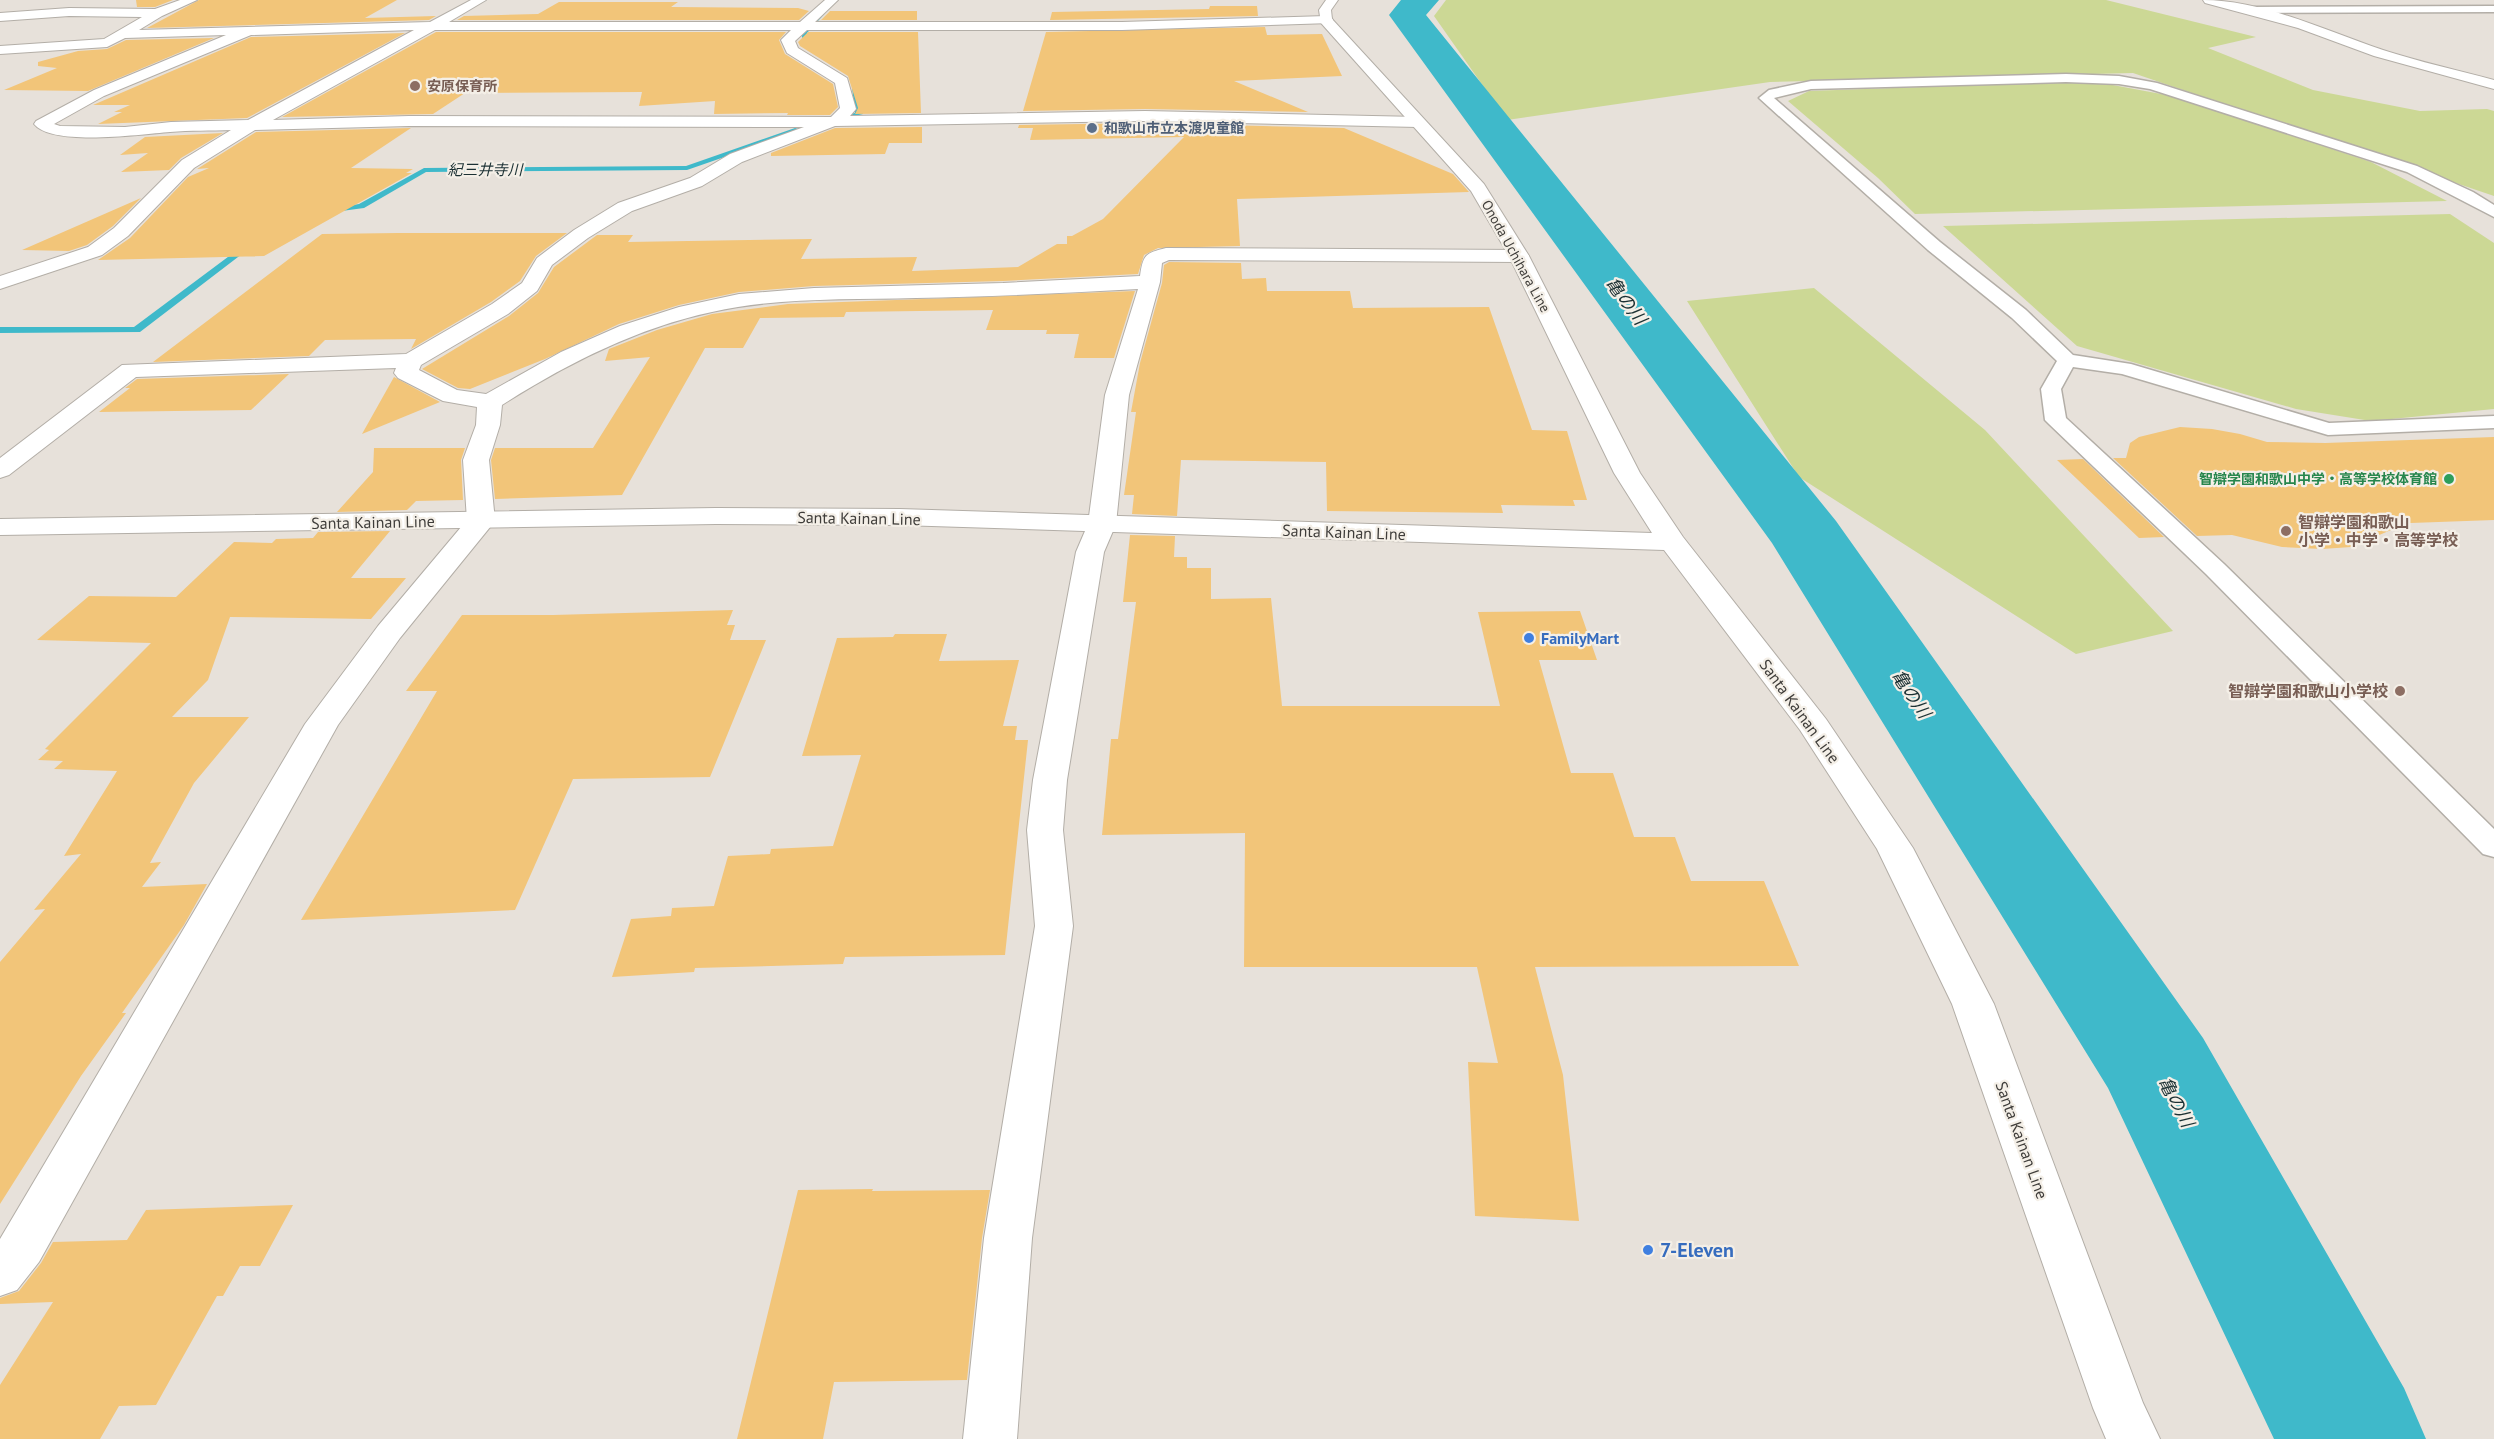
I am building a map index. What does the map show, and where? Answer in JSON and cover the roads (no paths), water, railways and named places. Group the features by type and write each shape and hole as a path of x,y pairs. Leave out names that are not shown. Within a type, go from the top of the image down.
{"street":[{"path":"0,50 107,43 157,13 191,0"},
{"path":"0,284 95,251 121,232 188,164 251,125 480,0"},
{"path":"0,470 130,369 411,361 500,309 530,287 543,262 581,234 625,207 696,182 736,158 837,120 848,109 842,81 792,50 788,40 832,0"},
{"path":"124,33 253,28 432,26 1122,26 1326,20 1325,10 1332,0"},
{"path":"2209,0 2254,10 2379,53 2494,85"},
{"path":"0,17 69,12 157,13"},
{"name":"Onoda Uchihara Line","path":"1326,20 1478,188 1519,256 1627,473 1672,542"},
{"path":"253,28 99,93 42,123 57,132 125,132 171,127 408,121 742,123 1145,116 1418,122"},
{"path":"990,1439 1008,1238 1054,926 1045,830 1050,780 1090,552 1102,524 1117,395 1150,282 1152,260 1166,254 1519,256"},
{"path":"411,361 406,373 451,396 490,402 521,382 580,353 661,319 714,305 792,295 1043,289 1150,282"},
{"path":"0,1275 28,1237 322,724 389,632 481,520 476,459 488,425 490,402"},
{"name":"Santa Kainan Line","path":"0,527 716,516 900,518 1672,542 1815,726 1895,848 1973,1004 2119,1408 2133,1439"}],"lane":[{"path":"2254,10 2494,9"},
{"path":"2494,212 2467,195 2412,169 2152,86 2119,80 2066,78 1811,85 1774,93 1766,98 1934,246 2019,314 2067,360 2124,368 2328,429 2494,422"},
{"path":"2067,360 2051,389 2056,420 2215,569 2494,847"}],"waterway":[{"name":"紀三井寺川","path":"813,51 808,47 804,33 834,0"},
{"name":"亀の川","path":"1421,0 1407,15 1808,538 2160,1071 2351,1439"},
{"name":"紀三井寺川","path":"833,120 859,114 855,87"},
{"name":"紀三井寺川","path":"334,209 361,206 424,170 687,168 798,130"},
{"name":"紀三井寺川","path":"0,330 136,330 251,244"}],"place":[{"name":"安原保育所","path":"415,86"},
{"name":"和歌山市立本渡児童館","path":"1092,128"},
{"name":"智辯学園和歌山中学・高等学校体育館","path":"2449,479"},
{"name":"智辯学園和歌山 小学・中学・高等学校","path":"2286,531"},
{"name":"FamilyMart","path":"1529,638"},
{"name":"智辯学園和歌山小学校","path":"2400,691"},
{"name":"7-Eleven","path":"1648,1250"}]}
